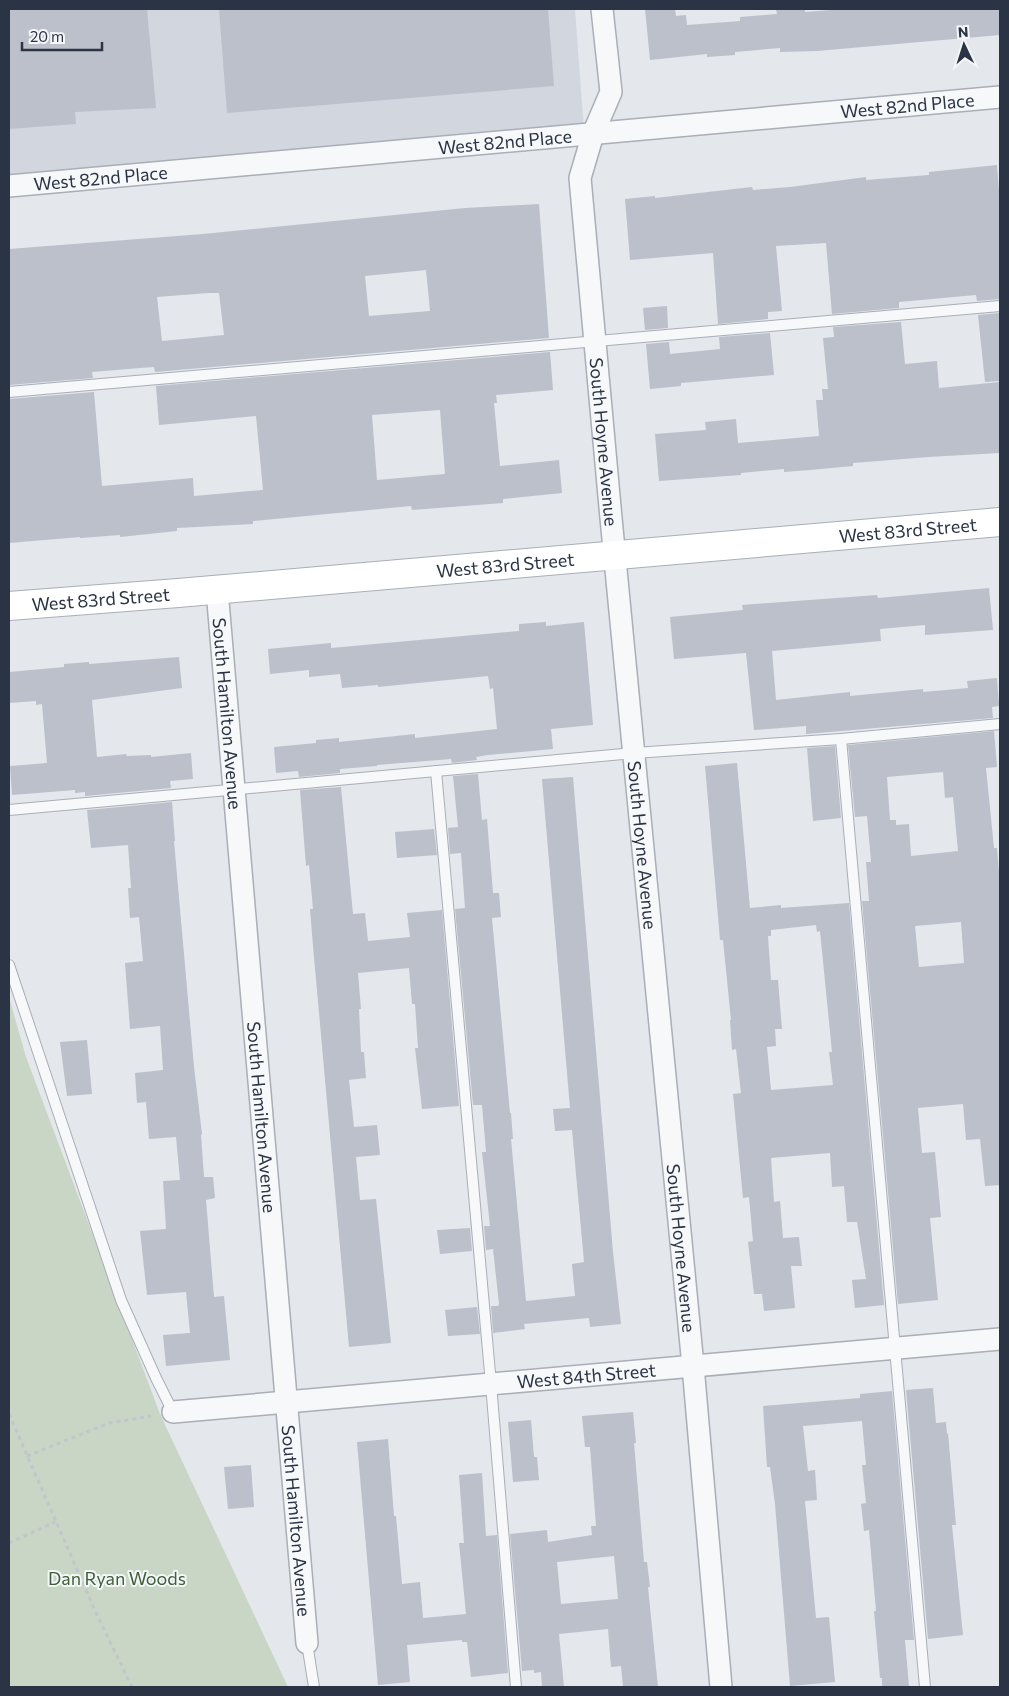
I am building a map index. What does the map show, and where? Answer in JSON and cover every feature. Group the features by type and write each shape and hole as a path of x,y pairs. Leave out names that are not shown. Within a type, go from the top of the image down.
{"street":[{"name":"South Hoyne Avenue","path":"602,9 611,92 593,134 580,178 614,555 693,1366 721,1687"},
{"name":"West 82nd Place","path":"9,186 1000,98"},
{"name":"West 83rd Street","path":"9,606 218,590 1000,522"},
{"name":"South Hamilton Avenue","path":"218,590 307,1643"},
{"name":"West 84th Street","path":"174,1412 1000,1339"}],"lane":[{"path":"9,392 1000,306"},
{"path":"9,810 634,753 841,739 1000,724"},
{"path":"841,739 925,1687"},
{"path":"436,771 516,1687"},
{"path":"9,965 121,1300 156,1378 174,1412"},
{"path":"307,1643 314,1687"}],"path":[{"path":"27,1456 109,1423 174,1412"},
{"path":"9,1414 55,1522 132,1687"},
{"path":"9,1543 55,1522"}],"shaded area":[{"path":"9,9 575,9 584,131 9,182"}],"green space":[{"name":"Dan Ryan Woods","path":"9,997 26,1057 160,1414 288,1687 9,1687"}],"building":[{"path":"9,9 147,9 156,108 75,112 76,124 9,129"},
{"path":"219,9 548,9 554,86 227,113"},
{"path":"645,9 675,9 676,16 686,15 687,25 740,21 740,17 777,14 776,9 805,9 805,12 844,9 1000,9 1000,35 817,51 780,52 780,48 735,52 735,55 707,57 707,54 650,60"},
{"path":"997,165 1000,204 1000,299 977,301 976,295 899,302 899,308 832,314 826,243 776,246 782,311 768,312 768,319 718,324 713,253 630,260 625,199 655,196 655,198 752,187 753,190 790,187 866,177 866,180 929,175 929,172"},
{"path":"539,204 549,338 155,372 154,367 92,372 93,378 9,385 9,249 203,234 465,208","holes":["426,270 430,311 369,316 365,276","219,293 224,335 162,341 157,297"]},
{"path":"667,306 668,328 645,330 643,308"},
{"path":"1000,313 1000,381 985,382 978,315"},
{"path":"901,322 905,364 937,361 939,388 1000,382 1000,453 853,463 853,466 810,470 784,472 784,469 741,473 741,475 659,481 655,434 706,430 705,422 736,419 738,443 819,436 816,400 823,400 822,389 828,389 823,338 834,337 833,327"},
{"path":"770,333 774,375 681,383 681,386 650,389 646,344 669,342 670,354 720,349 719,337"},
{"path":"550,352 553,390 496,395 497,403 494,403 500,466 559,460 562,493 503,499 503,503 412,510 411,506 253,521 253,524 177,528 177,531 120,537 120,535 80,537 9,543 9,399 94,392 102,486 193,478 194,496 263,490 256,416 159,425 156,386","holes":["440,410 445,474 377,480 372,415"]},
{"path":"989,588 993,630 925,635 925,625 880,629 881,641 772,651 776,700 850,692 850,696 923,689 923,692 968,688 967,681 997,678 999,706 992,707 993,718 806,734 806,726 754,730 746,653 674,659 670,617 743,610 742,605 877,595 878,598"},
{"path":"546,622 546,626 584,622 593,725 551,729 553,749 488,755 476,757 477,760 452,763 451,759 340,769 340,773 299,777 298,771 276,773 274,747 316,743 316,740 339,738 339,742 415,734 415,738 497,729 493,688 490,689 488,676 378,687 378,685 342,688 340,674 309,677 309,670 270,674 268,649 331,643 331,648 519,631 519,624"},
{"path":"179,657 182,688 92,700 97,757 126,754 127,756 151,755 151,757 191,753 193,779 170,781 171,788 85,796 85,792 75,793 75,790 12,795 10,766 47,763 42,704 36,705 36,701 9,703 9,672 64,667 64,664 89,662 89,664"},
{"path":"994,731 997,767 986,768 1000,886 1000,1185 985,1186 980,1139 966,1140 963,1104 918,1108 922,1153 935,1152 941,1217 930,1218 938,1300 898,1304 862,901 869,901 866,862 871,862 867,816 855,817 848,745","holes":["943,772 945,798 953,797 958,851 911,856 909,824 896,825 896,820 890,820 887,777","961,922 964,963 919,967 915,926"]},
{"path":"835,746 841,818 813,821 807,748"},
{"path":"737,763 750,908 781,905 781,908 849,903 884,1305 855,1308 852,1280 866,1279 857,1222 847,1222 844,1186 832,1187 830,1153 771,1158 774,1202 780,1201 783,1238 799,1237 802,1266 791,1266 795,1308 764,1311 762,1294 754,1294 748,1242 753,1241 749,1197 743,1198 733,1094 741,1093 736,1049 732,1050 731,1020 723,940 720,940 705,766","holes":["816,925 817,932 820,931 832,1052 829,1052 833,1085 771,1090 767,1047 776,1046 775,1029 782,1029 778,980 771,980 768,936 771,936 771,930"]},
{"path":"478,774 482,820 487,819 493,893 499,893 501,917 492,918 511,1113 513,1139 511,1139 526,1301 575,1296 572,1264 584,1262 572,1130 555,1131 553,1109 570,1108 542,779 573,777 613,1252 621,1324 590,1327 589,1318 524,1324 525,1329 493,1333 491,1306 498,1306 499,1304 493,1249 486,1250 484,1226 490,1226 482,1152 486,1152 482,1105 473,1105 455,909 465,908 461,853 450,854 448,828 458,827 453,776"},
{"path":"341,787 353,914 365,913 368,941 410,937 407,913 442,910 459,1106 422,1109 415,1048 418,1048 415,1004 412,1004 409,968 358,973 361,1009 359,1009 361,1052 364,1052 366,1078 349,1080 354,1127 377,1125 380,1155 356,1157 360,1200 376,1199 391,1343 349,1347 313,946 310,909 313,909 309,865 306,866 300,790"},
{"path":"172,802 194,1067 202,1134 204,1177 213,1177 215,1198 206,1200 214,1297 224,1296 230,1360 166,1366 163,1335 190,1333 186,1292 147,1295 140,1231 166,1229 163,1181 180,1180 176,1137 149,1139 146,1102 137,1103 135,1073 163,1070 160,1026 130,1029 125,963 143,961 139,917 130,918 128,888 131,888 128,845 91,848 87,810"},
{"path":"434,829 437,855 397,858 395,832"},
{"path":"87,1040 92,1094 67,1096 60,1042"},
{"path":"470,1228 472,1251 440,1254 437,1230"},
{"path":"477,1307 480,1334 448,1336 445,1310"},
{"path":"933,1388 936,1423 946,1422 948,1433 956,1525 952,1525 963,1635 928,1639 906,1390"},
{"path":"892,1391 914,1640 905,1640 909,1687 882,1687 882,1678 880,1678 869,1530 864,1531 861,1504 866,1503 862,1465 866,1465 862,1421 803,1426 808,1471 815,1470 817,1500 805,1501 816,1618 829,1617 835,1682 790,1686 775,1504 770,1467 767,1467 763,1406 860,1398 860,1394"},
{"path":"633,1412 644,1562 647,1562 650,1587 648,1587 658,1687 623,1687 621,1666 611,1667 608,1629 559,1634 564,1687 542,1687 541,1672 534,1673 534,1670 522,1671 510,1534 547,1530 548,1542 592,1535 591,1526 596,1526 590,1447 585,1447 582,1416","holes":["614,1556 618,1599 561,1604 557,1562"]},
{"path":"531,1420 534,1457 537,1457 539,1480 513,1482 508,1422"},
{"path":"388,1439 402,1584 420,1582 423,1618 466,1614 459,1543 464,1543 459,1475 482,1473 486,1536 497,1535 508,1673 471,1677 467,1642 462,1642 462,1640 407,1645 410,1682 378,1685 357,1442"},
{"path":"251,1465 254,1507 228,1509 224,1467"}]}
